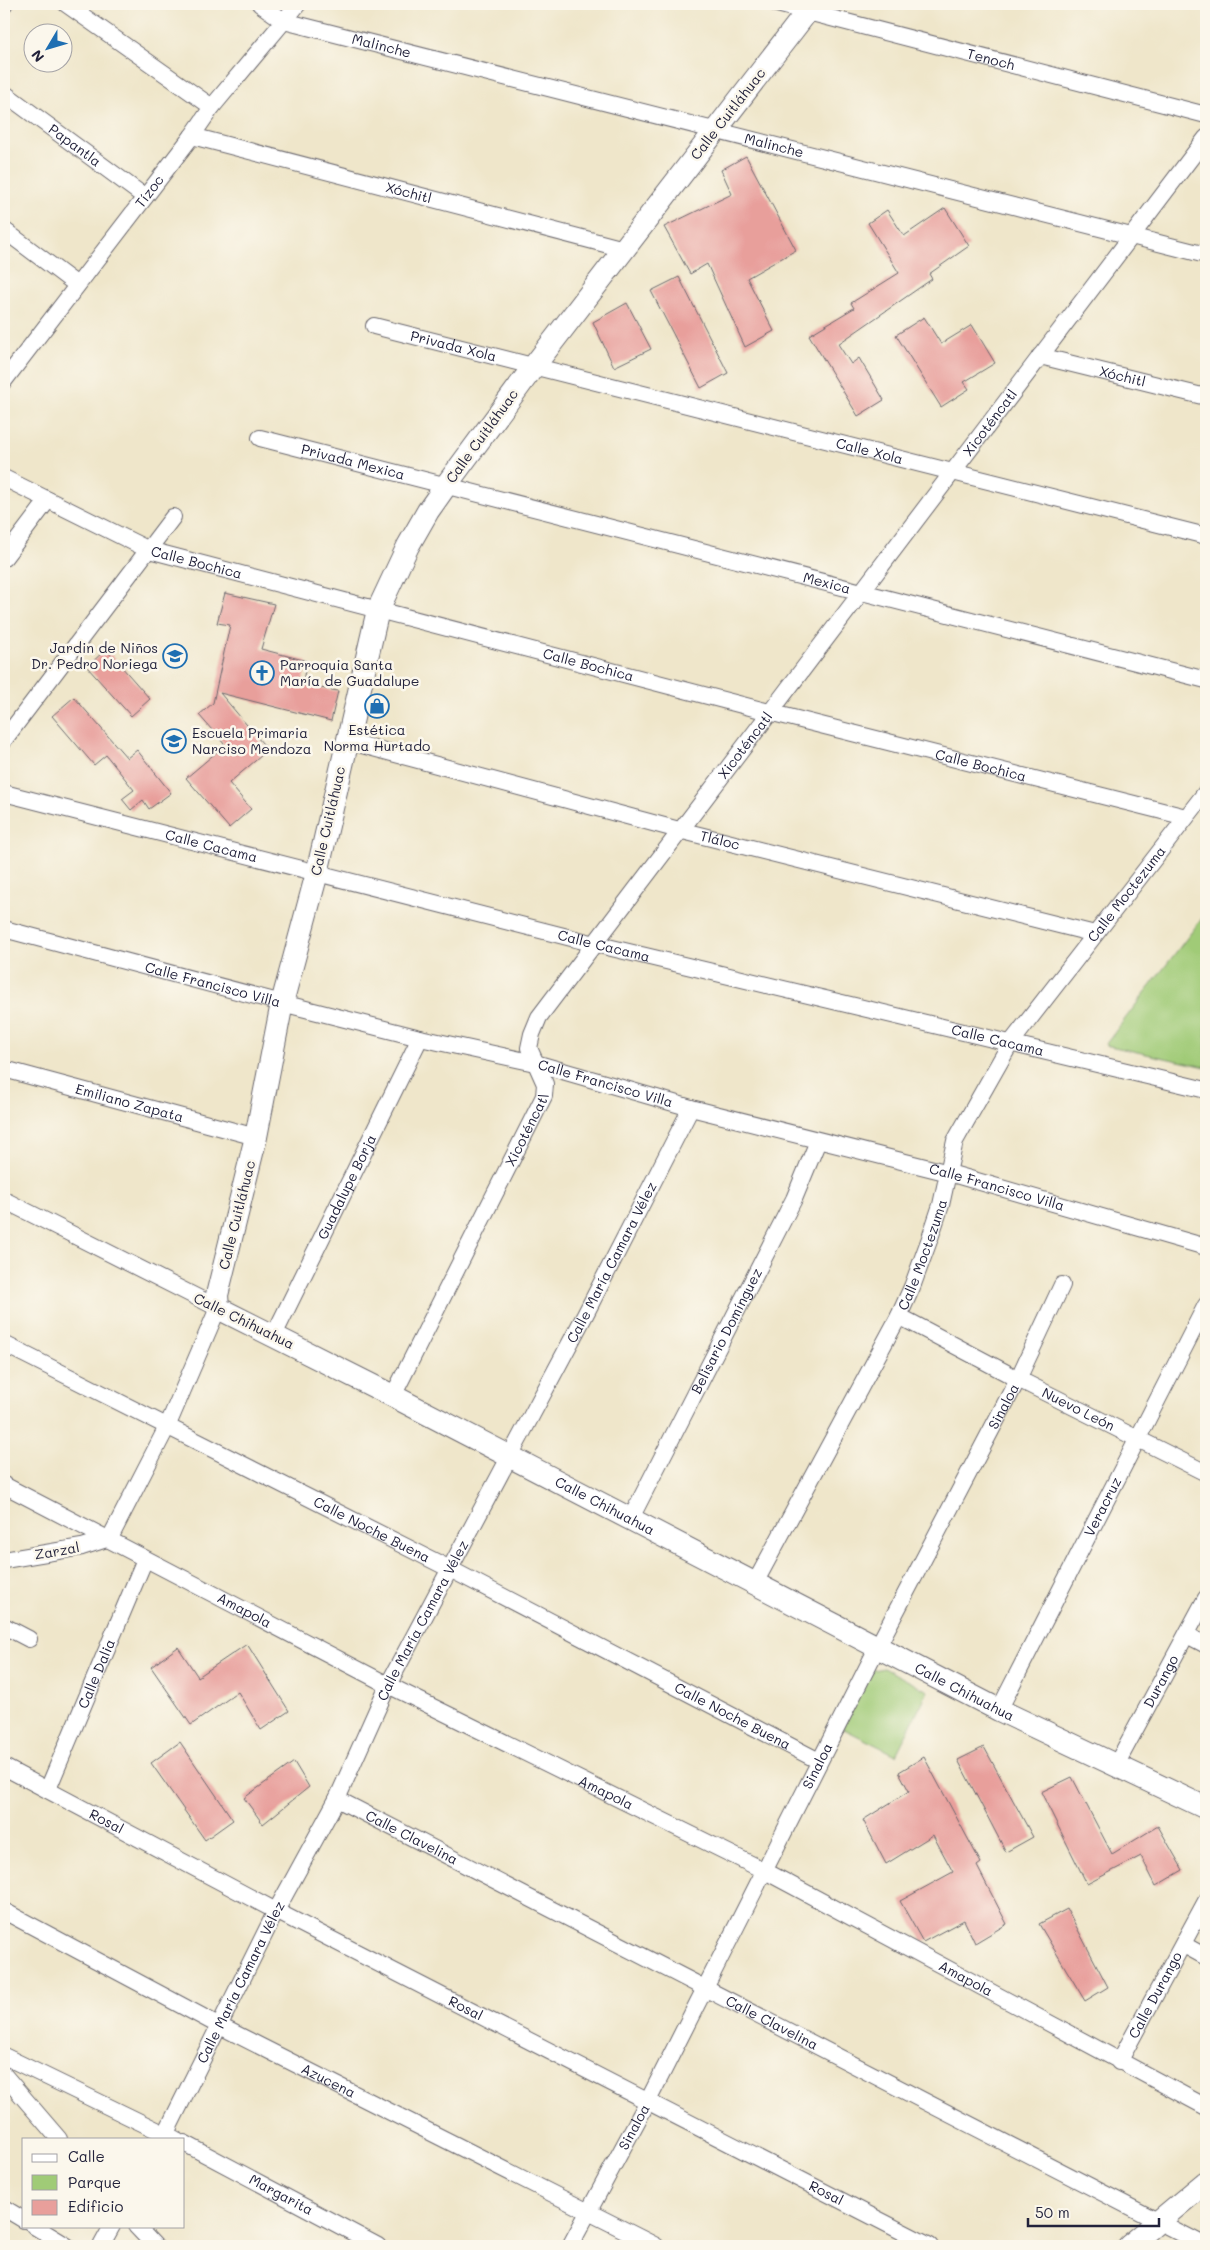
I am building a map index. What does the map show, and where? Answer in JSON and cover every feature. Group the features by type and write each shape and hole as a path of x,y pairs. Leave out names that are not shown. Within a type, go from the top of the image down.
{"street":[{"path":"66,4 212,107"},
{"name":"Malinche","path":"260,4 284,21 1206,255"},
{"name":"Tízoc","path":"4,381 145,198 212,107 298,4"},
{"name":"Tenoch","path":"777,4 810,8 1206,115"},
{"name":"Calle Cuitláhuac","path":"110,1538 167,1427 218,1308 217,1295 256,1137 282,1003 317,873 378,610 408,546 428,511 447,484 534,366 810,8"},
{"name":"Papantla","path":"4,93 145,198"},
{"name":"Xóchitl","path":"192,136 624,249"},
{"name":"Xicoténcatl","path":"393,1396 544,1096 545,1084 529,1048 532,1034 540,1016 679,830 1206,138"},
{"path":"4,230 77,285"},
{"name":"Privada Xola","path":"374,326 534,366"},
{"name":"Xóchitl","path":"1040,356 1206,397"},
{"name":"Calle Xola","path":"534,366 1206,536"},
{"name":"Privada Mexica","path":"260,438 447,484"},
{"name":"Calle Bochica","path":"4,478 149,550 769,712 1186,817"},
{"name":"Mexica","path":"447,484 1206,680"},
{"path":"4,558 48,500"},
{"path":"4,740 173,517"},
{"name":"Tláloc","path":"347,741 679,830 1095,934"},
{"name":"Calle Moctezuma","path":"755,1583 899,1316 930,1238 949,1173 955,1141 1010,1044 1206,792"},
{"name":"Calle Cacama","path":"4,793 595,944 1206,1090"},
{"name":"Calle Francisco Villa","path":"4,929 420,1038 535,1063 691,1108 949,1173 1206,1246"},
{"name":"Guadalupe Borja","path":"274,1335 420,1038"},
{"name":"Emiliano Zapata","path":"4,1069 256,1137"},
{"name":"Calle María Camara Vélez","path":"168,2137 276,1911 337,1799 388,1685 585,1315 691,1108"},
{"name":"Belisario Domínguez","path":"631,1518 794,1199 818,1141"},
{"name":"Calle Chihuahua","path":"4,1200 274,1335 999,1710 1206,1808"},
{"name":"Sinaloa","path":"570,2246 648,2101 878,1646 1018,1379 1062,1285"},
{"name":"Veracruz","path":"999,1710 1206,1305"},
{"name":"Nuevo León","path":"899,1316 1018,1379 1206,1473"},
{"name":"Calle Noche Buena","path":"4,1344 450,1569 819,1762"},
{"name":"Amapola","path":"4,1485 110,1538 145,1559 388,1685 765,1871 1206,2107"},
{"name":"Zarzal","path":"4,1560 82,1547 110,1538"},
{"name":"Calle Dalia","path":"48,1789 145,1559"},
{"name":"Durango","path":"1116,1766 1206,1598"},
{"path":"4,1626 29,1638"},
{"path":"1187,1635 1206,1645"},
{"name":"Rosal","path":"4,1767 276,1911 930,2246"},
{"name":"Calle Clavelina","path":"337,1799 705,1990 1206,2246"},
{"name":"Calle Durango","path":"1119,2062 1184,1945 1206,1901"},
{"name":"Azucena","path":"4,1911 220,2026 588,2210 656,2246"},
{"path":"1184,1945 1206,1957"},
{"path":"4,2056 168,2137"},
{"path":"4,2075 58,2138"},
{"name":"Margarita","path":"185,2144 378,2246"},
{"path":"1129,2246 1206,2182"},
{"path":"4,2208 22,2219"},
{"path":"37,2228 67,2246"},
{"path":"101,2246 111,2228"},
{"path":"138,2228 155,2246"}],"green space":[{"path":"1206,913 1206,1067 1105,1045"},
{"path":"884,1668 928,1691 896,1755 842,1728 873,1670"}],"building":[{"path":"746,156 796,250 747,278 774,331 745,347 707,264 690,274 664,227 732,194 721,170"},
{"path":"945,208 969,246 929,274 932,279 838,344 851,364 859,358 884,400 858,416 809,335 854,308 851,303 899,273 868,223 887,210 904,236"},
{"path":"679,277 728,373 701,388 651,291"},
{"path":"627,303 651,349 614,367 593,322"},
{"path":"924,317 941,344 972,325 995,363 964,382 969,389 941,407 896,335"},
{"path":"225,593 274,604 261,649 307,661 302,685 338,691 331,721 220,693 268,750 229,783 251,809 229,828 186,778 225,745 199,715 213,703 230,625 217,623"},
{"path":"106,649 150,699 131,716 87,667"},
{"path":"74,697 127,758 137,750 171,793 149,809 143,800 131,810 122,799 134,790 106,755 94,765 52,716"},
{"path":"247,1644 289,1711 261,1730 238,1692 191,1725 151,1667 178,1647 198,1677"},
{"path":"180,1742 233,1820 205,1840 151,1763"},
{"path":"984,1747 1033,1837 1006,1852 958,1760"},
{"path":"924,1757 981,1863 977,1866 1007,1924 975,1943 964,1920 923,1942 900,1901 953,1872 933,1835 886,1864 863,1820 909,1791 899,1772"},
{"path":"294,1762 309,1787 263,1824 244,1798"},
{"path":"1072,1777 1112,1854 1158,1826 1183,1870 1156,1886 1141,1856 1087,1884 1041,1792"},
{"path":"1067,1909 1108,1987 1085,2001 1039,1924"}],"place":[{"name":"Jardin de Niños Dr. Pedro Noriega","path":"175,656"},
{"name":"Parroquia Santa María de Guadalupe","path":"262,673"},
{"name":"Estética Norma Hurtado","path":"377,706"},
{"name":"Escuela Primaria Narciso Mendoza","path":"174,741"}]}
